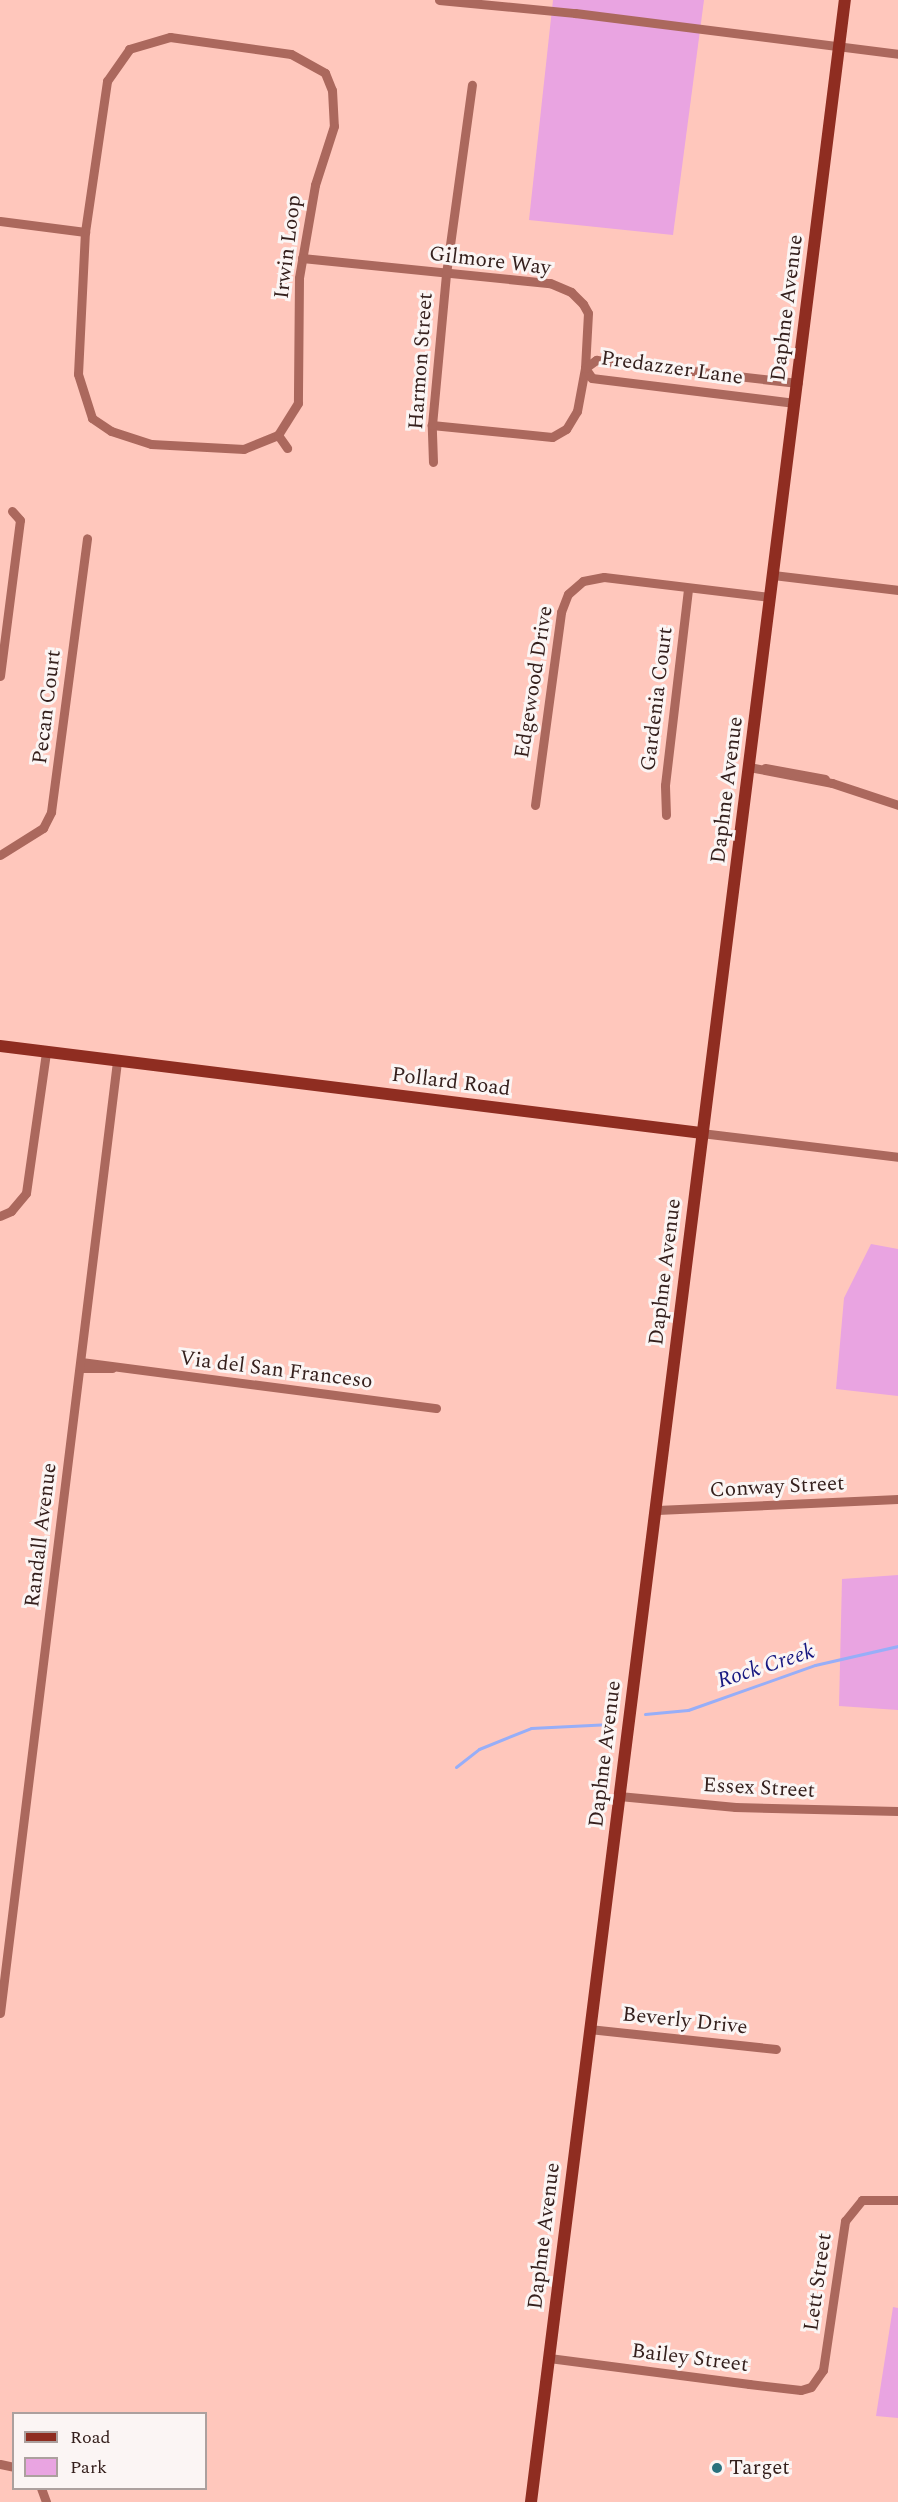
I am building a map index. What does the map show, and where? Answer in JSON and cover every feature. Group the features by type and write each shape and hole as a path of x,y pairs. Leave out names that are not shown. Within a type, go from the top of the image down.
{"street":[{"path":"439,0 575,13 898,54"},
{"name":"Daphne Avenue","path":"531,2502 657,1510 700,1133 798,384 844,0"},
{"name":"Irwin Loop","path":"170,37 258,47 291,54 325,74 332,90 334,126 315,185 302,258 297,337 301,384 290,422 278,435 244,449 151,444 111,431 92,418 78,374 85,232 107,81 129,49 170,37"},
{"name":"Harmon Street","path":"433,462 432,425 446,274 472,84"},
{"path":"0,221 85,232"},
{"name":"Gilmore Way","path":"302,258 550,283 571,292 588,314 585,368 577,411 566,429 552,437 432,425"},
{"name":"Predazzer Lane","path":"795,403 592,378 585,368 596,360 798,384"},
{"path":"707,393 710,374"},
{"path":"278,435 287,448"},
{"path":"0,676 20,520 12,511"},
{"name":"Pecan Court","path":"0,855 43,828 51,812 87,538"},
{"path":"773,575 898,590"},
{"name":"Edgewood Drive","path":"535,805 561,612 568,594 583,580 604,577 770,597"},
{"name":"Gardenia Court","path":"666,815 665,784 688,588"},
{"path":"749,767 832,783 898,805"},
{"name":"Pollard Road","path":"0,1046 898,1157"},
{"path":"0,1216 11,1211 26,1193 46,1052"},
{"name":"Randall Avenue","path":"0,2013 117,1060"},
{"name":"Via del San Franceso","path":"81,1365 436,1408"},
{"name":"Conway Street","path":"657,1510 898,1499"},
{"name":"Essex Street","path":"619,1796 735,1807 898,1811"},
{"name":"Beverly Drive","path":"590,2029 776,2049"},
{"name":"Lett Street","path":"821,2375 845,2221 862,2200 898,2200"},
{"name":"Bailey Street","path":"549,2358 801,2390 811,2387 821,2375"}],"green space":[{"path":"553,0 704,0 673,235 529,220"},
{"path":"871,1244 898,1249 898,1396 836,1389 844,1298"},
{"path":"898,1575 898,1710 839,1706 842,1579"},
{"path":"893,2307 898,2308 898,2418 876,2416"}],"waterway":[{"name":"Rock Creek","path":"645,1714 688,1710 815,1665 898,1646"},
{"name":"Rock Creek","path":"456,1767 479,1749 531,1728 611,1724"}],"place":[{"name":"Target","path":"717,2468"}]}
